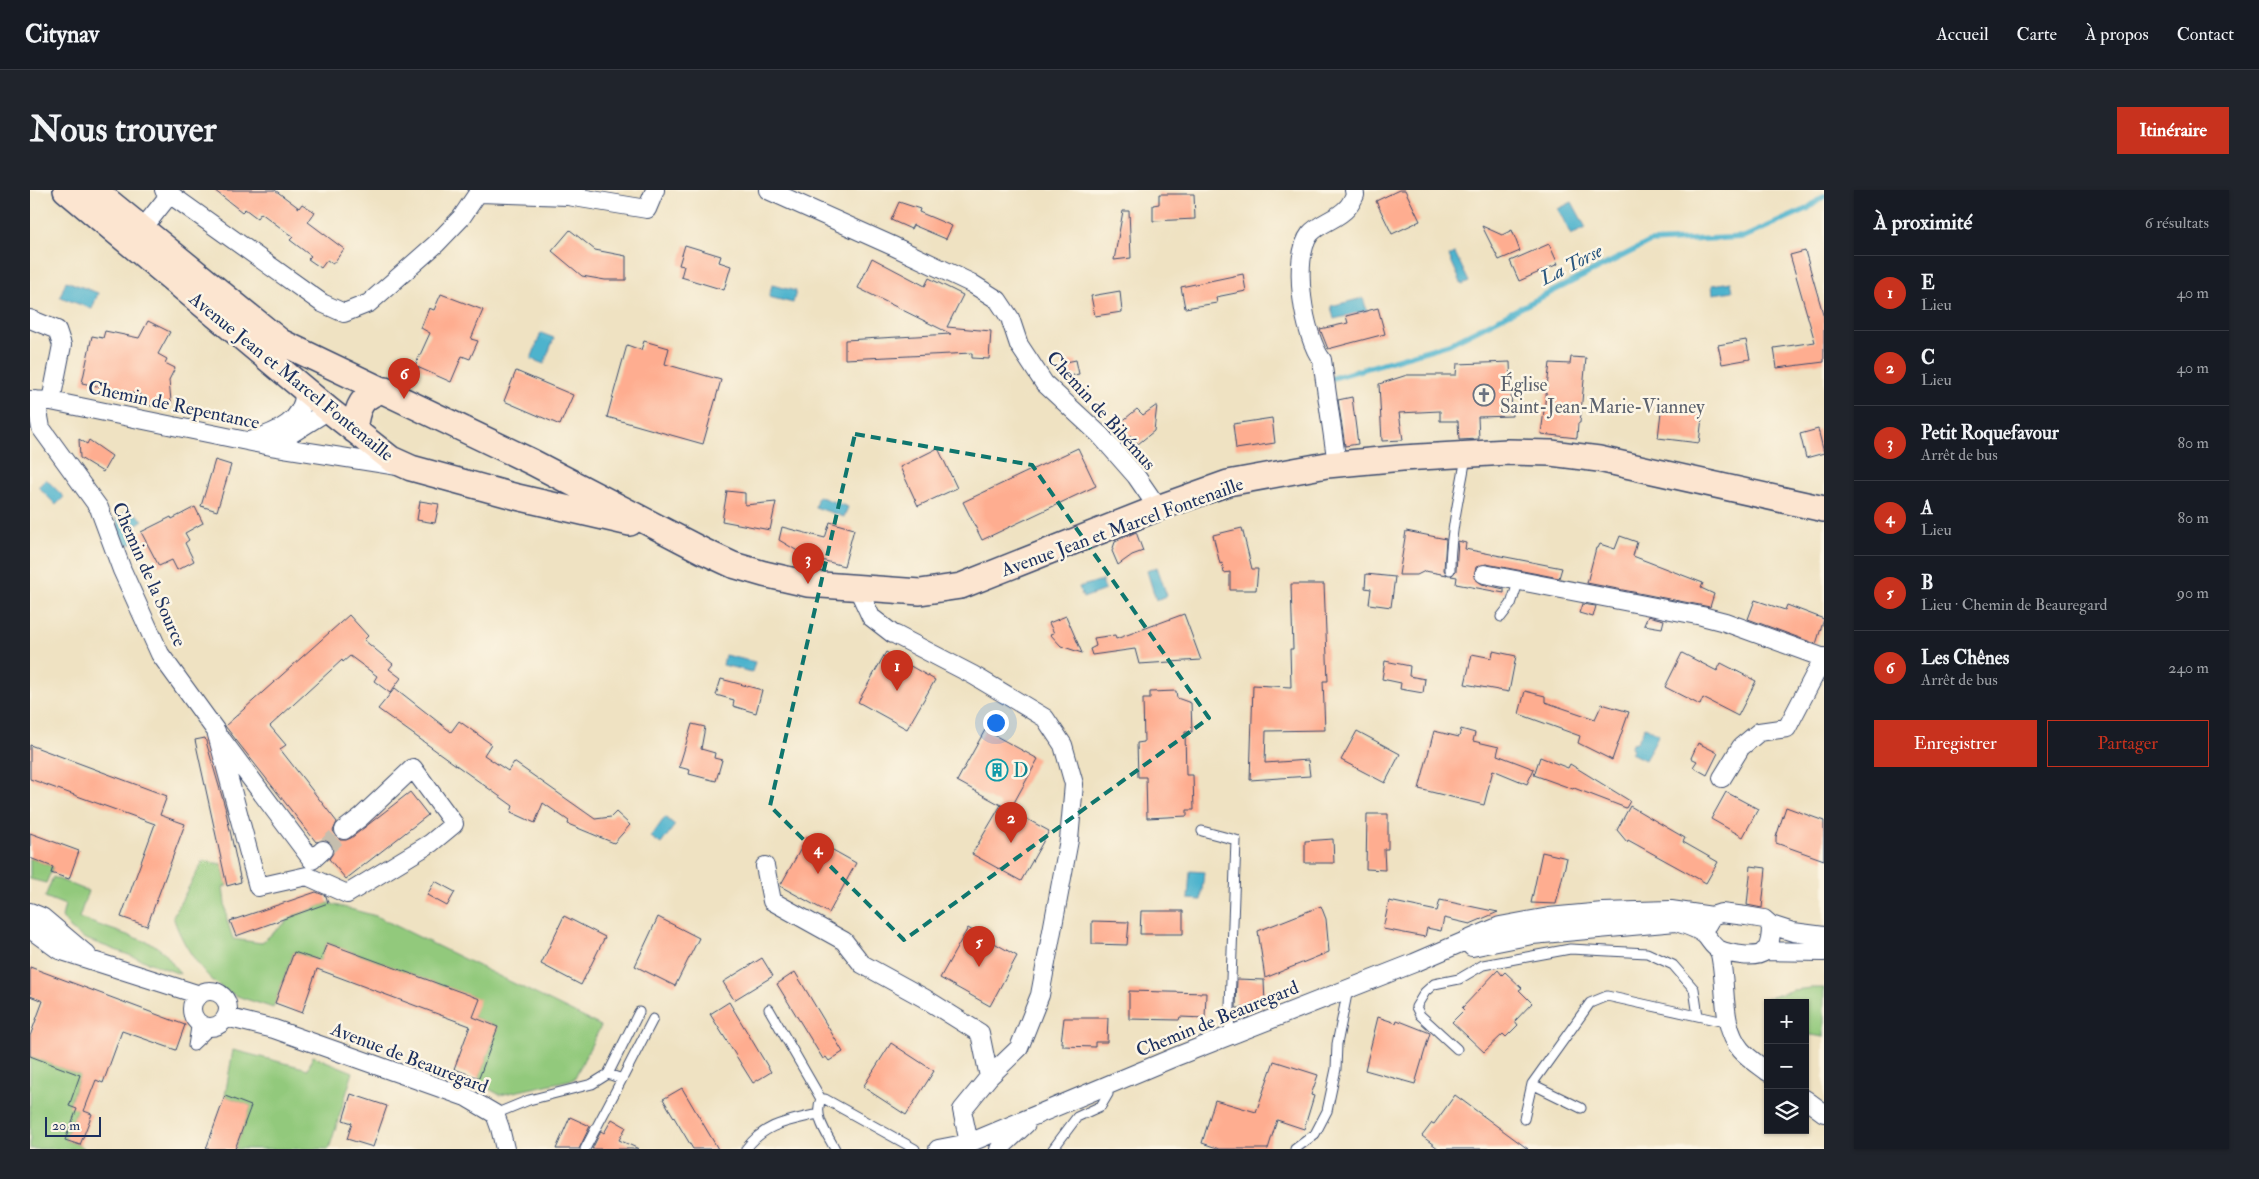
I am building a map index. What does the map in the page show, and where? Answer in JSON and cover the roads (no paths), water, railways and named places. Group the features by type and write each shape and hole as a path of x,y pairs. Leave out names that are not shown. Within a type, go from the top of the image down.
{"main road":[{"name":"Avenue Jean et Marcel Fontenaille","path":"66,190 136,237 281,342 532,462 665,532 734,565 808,584 920,592 961,586 1158,508 1228,483 1337,464 1466,454 1551,453 1600,459 1824,509"},
{"name":"Avenue Jean et Marcel Fontenaille","path":"90,190 103,197 136,237 304,389 390,459 411,468 517,497 665,532"},
{"path":"330,410 378,387"},
{"path":"354,430 358,407 378,387"},
{"path":"517,497 528,491 537,482 537,472 532,462"}],"street":[{"path":"136,237 167,192 322,303 344,313 369,303 421,258 461,218 480,191 568,196 647,208 655,190"},
{"name":"Chemin de Bibémus","path":"768,190 971,283 998,300 1010,318 1019,345 1044,383 1100,435 1136,476 1158,508"},
{"path":"1337,464 1322,360 1314,350 1308,328 1302,271 1303,245 1310,233 1347,208 1355,194 1354,190"},
{"name":"Chemin de la Source","path":"30,319 57,330 62,345 39,400 40,428 99,508 122,570 160,654 216,731 258,887 308,876 347,894 431,843 454,824 413,768 344,830"},
{"path":"249,441 272,434 288,425 301,409 304,389"},
{"name":"Chemin de Repentance","path":"39,400 271,446 330,410"},
{"path":"271,446 411,468"},
{"path":"1484,574 1702,616 1725,622 1824,658 1787,728 1759,732 1741,748 1722,778"},
{"path":"858,589 872,617 895,634 972,675 1045,718 1063,745 1074,784 1069,840 1040,995 1018,1048 989,1077 962,1110 969,1143"},
{"path":"216,731 312,860 323,850"},
{"path":"765,866 772,901 844,941 862,964 924,998 980,1033 989,1077"},
{"name":"Chemin de Beauregard","path":"938,1149 969,1143 1229,1035 1414,963 1500,926 1549,917 1671,910 1712,916"},
{"name":"Avenue de Beauregard","path":"30,912 42,917 93,960"},
{"path":"1824,936 1793,932 1771,926 1764,920 1721,913 1712,916 1704,935 1719,950 1745,955 1757,955 1764,952 1824,952"},
{"name":"Chemin de Beauregard","path":"1414,963 1487,943 1523,937 1664,922 1676,922 1690,926 1704,935"},
{"path":"1764,952 1770,938 1771,926"},
{"name":"Avenue de Beauregard","path":"30,929 59,950 157,982 209,1011 274,1029 466,1097 495,1114 505,1149"},
{"path":"1719,950 1724,972 1730,1031 1741,1050 1764,1069"},
{"path":"1726,1004 1732,980 1745,955"},
{"path":"1809,1102 1824,1113"},
{"name":"Chemin de Beauregard","path":"999,1149 1037,1115"}],"lane":[{"path":"1450,570 1450,542 1457,514 1466,454"},
{"path":"1501,617 1511,604 1519,580"},
{"path":"1202,831 1236,840 1229,1035"},
{"path":"1457,1049 1420,1015 1416,1007 1425,992 1434,984 1459,980 1483,965 1570,949 1647,954 1673,966 1694,990 1698,1016"},
{"path":"1294,1149 1315,1134 1327,1111 1336,1069 1337,1044 1348,989"},
{"path":"1524,1119 1532,1084 1590,1003 1607,996 1729,1023"},
{"path":"769,1008 821,1099 818,1114 835,1149"},
{"path":"495,1114 528,1100 592,1084 608,1074 639,1012"},
{"path":"586,1149 653,1019"},
{"path":"608,1074 622,1079"},
{"path":"1532,1084 1582,1108"},
{"path":"1053,1149 1077,1117 1101,1106 1108,1094 1106,1086"},
{"path":"821,1099 825,1099 914,1149"},
{"path":"746,1149 750,1143 776,1124 818,1114"}],"water":[{"path":"1572,202 1586,228 1571,235 1558,209"},
{"path":"1455,253 1469,282 1462,285 1449,256"},
{"path":"66,281 98,293 92,309 60,297"},
{"path":"1731,282 1733,291 1713,294 1712,285"},
{"path":"772,285 796,291 793,303 769,297"},
{"path":"1363,298 1367,311 1334,319 1331,306"},
{"path":"541,333 554,338 544,364 531,359"},
{"path":"46,479 64,497 56,505 38,487"},
{"path":"818,496 848,507 844,517 815,507"},
{"path":"130,509 143,520 133,527 139,540 126,546 120,535 116,518"},
{"path":"1157,567 1167,596 1156,600 1147,571"},
{"path":"1102,580 1105,590 1083,598 1079,587"},
{"path":"725,655 755,662 752,672 723,665"},
{"path":"1645,727 1659,734 1645,760 1631,753 1633,750 1631,746 1632,743 1637,742"},
{"path":"665,817 675,825 661,844 651,837"},
{"path":"1190,871 1204,872 1201,900 1188,899"}],"waterway":[{"name":"La Torse","path":"1333,378 1449,344 1650,242 1744,237 1807,209 1824,196"}],"tunnel":[{"path":"323,850 344,830"}],"place":[{"name":"Église Saint-Jean-Marie-Vianney","path":"1484,395"},
{"name":"Les Chênes","path":"404,399"},
{"name":"Petit Roquefavour","path":"808,584"},
{"name":"E","path":"897,691"},
{"name":"D","path":"997,770"},
{"name":"C","path":"1011,843"},
{"name":"A","path":"818,874"},
{"name":"B","path":"979,967"}]}
